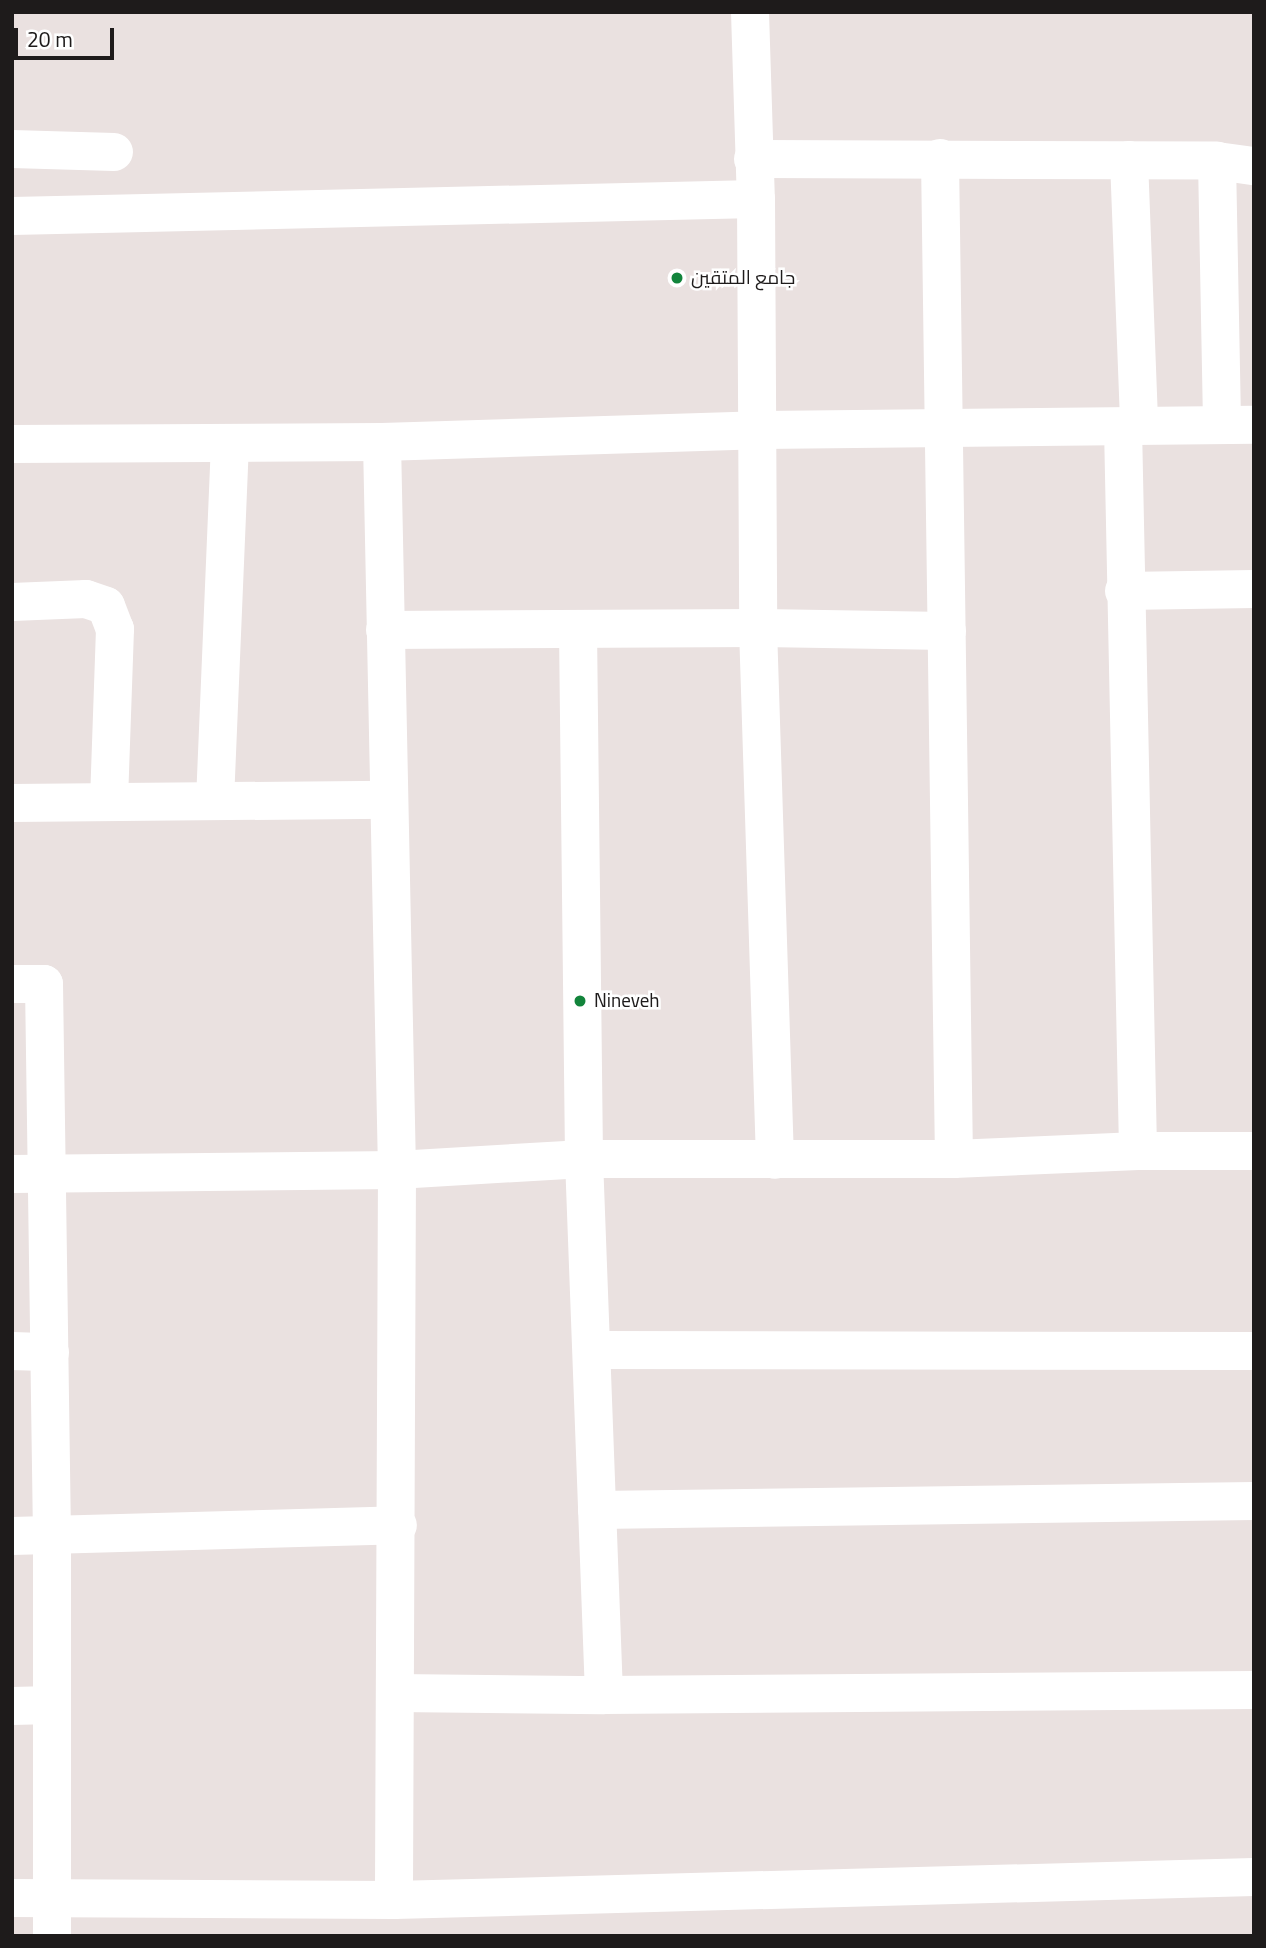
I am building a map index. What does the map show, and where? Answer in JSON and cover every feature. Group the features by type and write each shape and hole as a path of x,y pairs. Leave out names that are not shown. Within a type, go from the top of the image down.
{"street":[{"path":"750,12 756,199 758,628 775,1160"},
{"path":"12,149 114,152"},
{"path":"12,444 382,442 758,430 1238,425 1235,164 940,158 753,159"},
{"path":"940,158 954,1159"},
{"path":"1129,160 1131,425 1124,591 1138,1151"},
{"path":"12,216 756,199"},
{"path":"382,442 397,1170 398,1525 394,1900"},
{"path":"215,801 230,443"},
{"path":"1124,591 1254,589"},
{"path":"12,602 86,599 106,606 115,629 109,802"},
{"path":"385,630 758,628 947,631"},
{"path":"578,629 583,1159 593,1350 604,1695"},
{"path":"12,803 389,800"},
{"path":"12,985 44,984 30,1174 50,1352 52,1936"},
{"path":"30,1174 397,1170 583,1159 954,1159 1138,1151 1254,1152"},
{"path":"593,1350 1254,1351"},
{"path":"12,1351 50,1352"},
{"path":"597,1510 1254,1501"},
{"path":"12,1536 398,1525"},
{"path":"396,1693 604,1695 1254,1690"},
{"path":"12,1706 52,1705"},
{"path":"12,1898 394,1900 1254,1877"}],"place":[{"name":"جامع المتقين","path":"677,278"},
{"name":"Nineveh","path":"580,1001"}]}
